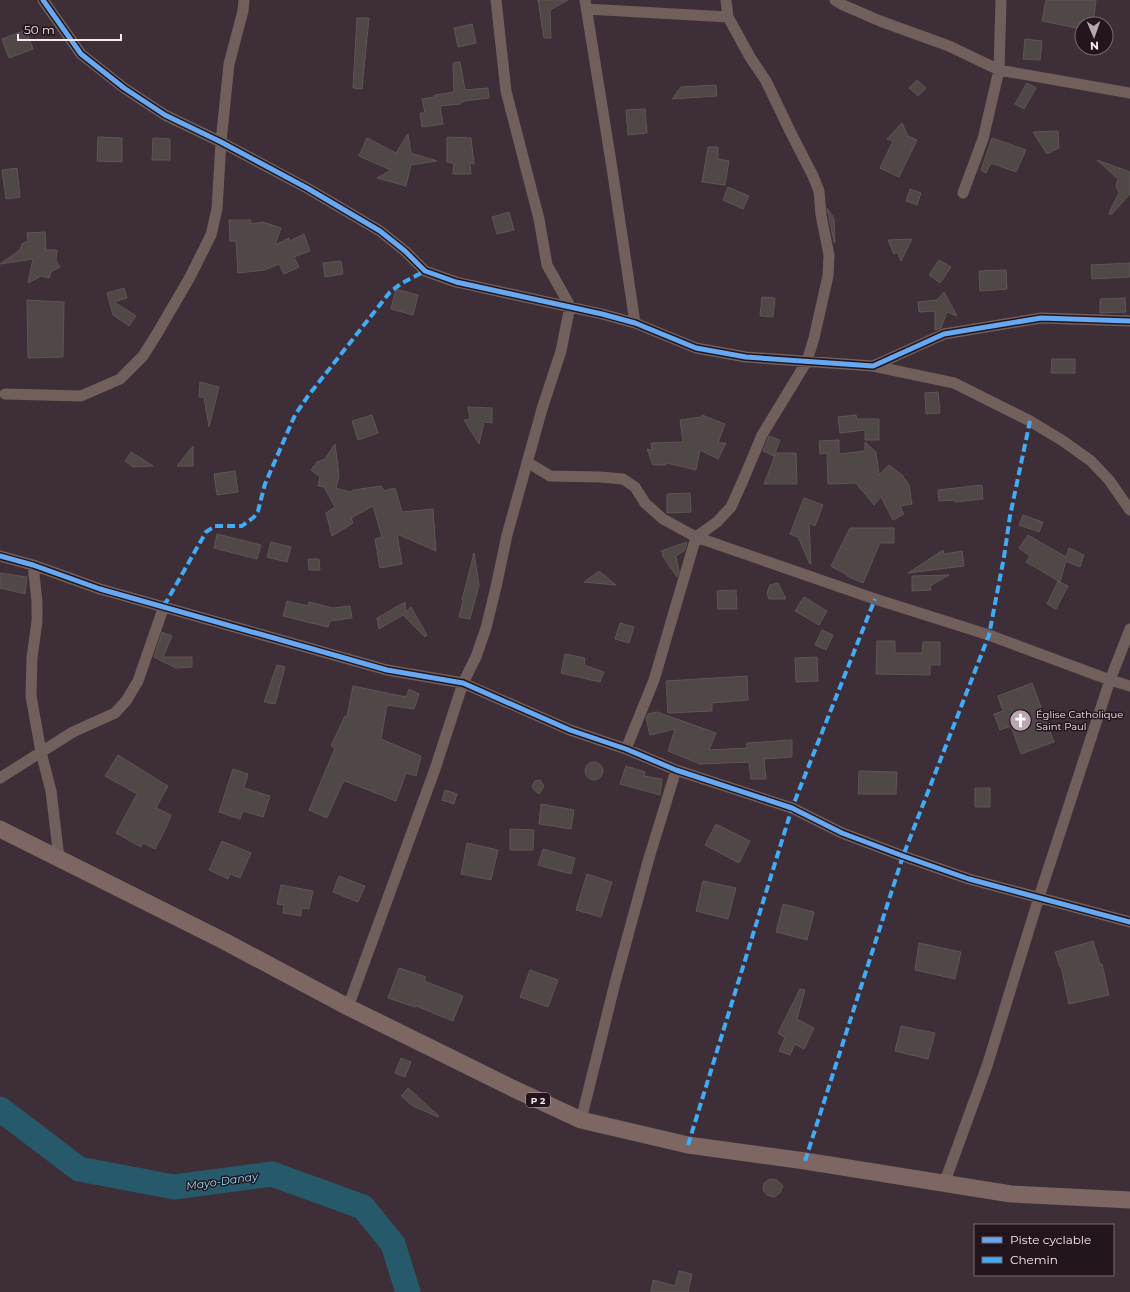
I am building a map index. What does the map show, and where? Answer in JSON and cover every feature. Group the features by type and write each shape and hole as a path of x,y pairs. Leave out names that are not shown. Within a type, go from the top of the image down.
{"main road":[{"name":"P 2","path":"0,829 224,941 348,1007 512,1088 581,1120 688,1145 769,1156 1011,1194 1130,1200"}],"street":[{"path":"43,0 81,54 124,88 165,115 221,142 307,188 380,231 405,251 425,270 477,288 570,306 635,323 696,348 746,357 873,366 954,383 1030,421 1063,441 1091,461 1109,480 1130,510"},
{"path":"5,394 81,396 120,379 143,356 190,277 211,235 217,209 221,142 229,64 243,11 244,0"},
{"path":"348,1007 435,769 463,683 476,657 486,628 507,535 542,409 561,351 570,306 547,265 539,219 506,92 496,0"},
{"path":"626,749 654,680 696,537 717,522 731,507 762,435 807,361 814,338 828,276 829,255 820,211 819,191 766,81 750,57 728,17 726,0"},
{"path":"834,0 880,21 949,46 999,70 1130,93"},
{"path":"963,193 983,139 999,70 1001,0"},
{"path":"635,323 586,5 728,17"},
{"path":"873,366 944,334 1041,318 1130,321"},
{"path":"527,462 550,476 600,477 623,480 635,487 645,503 664,519 696,537 875,599 989,634 1110,680 1130,686"},
{"path":"0,556 32,565 100,589 387,670 463,683 570,730 626,749 676,770 792,808 842,833 918,861 969,879 1130,922"},
{"path":"32,565 37,602 37,621 32,658 32,696 41,752 51,791 59,858"},
{"path":"0,778 73,732 115,713 126,701 138,681 164,606"},
{"path":"944,1184 987,1066 1039,898 1110,680 1130,629"},
{"path":"581,1120 617,975 649,858 676,770"}],"building":[{"path":"538,0 568,0 550,10 551,38 544,38"},
{"path":"1046,0 1096,0 1094,16 1074,16 1074,27 1042,21"},
{"path":"357,18 369,18 362,89 353,88"},
{"path":"472,24 476,43 458,47 454,28"},
{"path":"26,30 33,49 9,58 2,39"},
{"path":"1025,39 1042,41 1040,60 1023,59"},
{"path":"460,62 465,90 488,88 489,98 464,101 460,104 440,106 443,124 422,127 420,113 425,113 422,99 454,92 453,63"},
{"path":"917,80 926,88 918,96 909,88"},
{"path":"1027,83 1036,88 1024,109 1015,104"},
{"path":"716,85 717,96 672,99 681,87"},
{"path":"645,109 647,133 628,135 626,110"},
{"path":"902,123 908,136 917,140 899,177 880,168 893,141 887,139"},
{"path":"1058,131 1059,148 1047,154 1033,132"},
{"path":"408,134 411,153 437,161 411,165 406,186 377,178 391,170 359,156 367,138 396,153"},
{"path":"98,137 122,138 122,162 97,161"},
{"path":"447,137 471,138 474,164 470,163 471,174 453,174 454,163 447,162"},
{"path":"153,138 170,139 170,160 152,160"},
{"path":"992,138 1026,150 1016,172 991,163 986,173 981,170"},
{"path":"708,147 718,147 718,159 729,161 725,185 702,182"},
{"path":"1097,160 1130,172 1130,194 1111,215 1109,213 1119,193 1116,186 1118,179"},
{"path":"17,168 20,197 6,199 2,170"},
{"path":"728,187 749,196 743,209 723,200"},
{"path":"910,189 921,193 917,205 906,201"},
{"path":"827,208 834,218 835,243 834,242"},
{"path":"509,212 514,230 497,234 492,217"},
{"path":"229,220 251,220 251,224 263,222 281,228 275,245 289,238 290,241 304,234 310,251 294,257 299,267 284,274 279,264 265,270 238,273 236,241 230,241"},
{"path":"45,232 46,250 57,250 56,261 60,267 51,272 49,278 41,276 28,283 33,259 0,264 20,250 22,244 28,241 27,233"},
{"path":"912,239 901,261 897,252 894,254 888,240"},
{"path":"939,260 951,267 940,283 929,275"},
{"path":"341,261 343,274 325,277 323,263"},
{"path":"1130,263 1130,277 1092,279 1091,265"},
{"path":"1006,270 1007,289 980,291 979,271"},
{"path":"124,288 127,298 114,302 136,316 129,326 113,315 107,293"},
{"path":"396,289 418,295 413,315 391,309"},
{"path":"944,292 957,316 947,312 941,328 935,330 935,311 919,312 918,302 937,300"},
{"path":"762,297 775,298 773,317 760,316"},
{"path":"1125,298 1126,312 1100,313 1100,299"},
{"path":"27,300 64,302 63,357 28,358"},
{"path":"1052,359 1075,359 1075,373 1051,373"},
{"path":"200,382 219,387 209,427 204,397 199,397"},
{"path":"938,392 940,413 926,414 925,393"},
{"path":"468,407 492,408 492,423 484,422 479,444 464,420 470,419"},
{"path":"372,415 378,433 358,440 352,421"},
{"path":"702,415 725,424 718,443 726,443 718,459 700,450 696,470 667,463 665,465 653,465 647,449 652,450 651,443 683,442 680,420 701,417"},
{"path":"856,415 857,419 879,419 879,440 865,440 865,430 840,433 838,417"},
{"path":"769,436 780,440 774,456 763,451"},
{"path":"839,440 839,454 865,451 865,442 876,452 879,475 889,465 902,475 909,485 912,504 900,506 904,514 893,520 881,497 874,505 856,483 828,484 827,453 820,454 819,441"},
{"path":"335,444 339,476 336,488 350,492 354,490 381,486 384,491 395,488 402,512 433,509 436,551 397,534 402,564 380,568 375,539 382,537 373,506 351,518 353,523 332,536 326,513 335,507 324,487 318,486 320,477 311,470 317,462 325,459"},
{"path":"193,446 193,466 177,466"},
{"path":"131,452 153,466 133,467 125,461"},
{"path":"776,453 796,453 797,484 764,484"},
{"path":"235,471 238,492 217,495 214,474"},
{"path":"982,485 983,499 955,502 955,500 939,501 938,490"},
{"path":"690,493 691,512 667,513 667,494"},
{"path":"804,498 823,505 815,526 809,523 811,564 798,537 790,534"},
{"path":"1023,515 1043,522 1039,532 1019,525"},
{"path":"850,528 894,528 894,543 880,543 863,583 847,576 831,566"},
{"path":"217,534 261,545 257,559 214,548"},
{"path":"1028,535 1066,557 1069,548 1084,555 1080,567 1066,561 1060,582 1026,562 1030,556 1019,548"},
{"path":"271,542 291,547 287,562 267,557"},
{"path":"687,542 685,550 676,556 679,572 677,577 662,555 664,555 661,551"},
{"path":"943,550 944,554 962,551 964,566 908,573"},
{"path":"474,553 479,585 470,619 459,617"},
{"path":"308,559 319,559 320,570 309,570"},
{"path":"599,571 616,585 584,582"},
{"path":"0,573 27,577 25,594 0,588"},
{"path":"949,575 930,586 931,590 912,591 912,576"},
{"path":"1058,581 1068,586 1056,609 1047,604"},
{"path":"778,583 786,599 769,599 767,593 770,585"},
{"path":"736,590 737,609 718,609 717,591"},
{"path":"804,597 827,611 819,625 795,611"},
{"path":"287,601 308,606 309,602 333,608 350,606 352,618 330,621 328,627 283,616"},
{"path":"405,602 406,612 411,607 427,635 425,637 403,615 379,629 377,618"},
{"path":"620,623 634,627 629,643 615,639"},
{"path":"822,630 833,635 826,650 815,645"},
{"path":"162,632 172,636 163,657 192,657 192,667 176,668 154,657"},
{"path":"877,641 895,641 895,653 922,653 923,642 940,642 940,665 930,665 930,675 876,674"},
{"path":"565,654 585,658 584,665 604,672 600,682 561,673"},
{"path":"817,657 818,681 796,682 795,658"},
{"path":"277,665 285,667 275,704 264,702"},
{"path":"747,676 748,700 712,703 712,711 668,713 666,681"},
{"name":"Église Catholique Saint Paul","path":"1032,683 1054,742 1021,754 1011,726 1000,730 994,714 1003,711 998,696"},
{"path":"353,686 406,697 409,689 419,694 414,709 387,705 381,739 421,756 416,776 406,773 396,801 345,781 343,782 327,818 309,810 335,748 331,746 345,716 347,716"},
{"path":"657,712 716,733 709,750 747,748 747,743 792,740 792,757 764,759 766,779 751,779 749,762 700,764 668,751 675,729 650,735 646,718 648,714"},
{"path":"118,755 168,786 156,808 171,815 155,849 143,843 141,847 116,833 137,794 105,776"},
{"path":"594,762 600,765 603,771 600,777 594,780 588,777 585,771 588,765"},
{"path":"626,766 645,772 644,776 662,779 660,795 620,784"},
{"path":"233,769 248,774 244,788 270,796 263,817 243,811 240,819 219,812"},
{"path":"859,771 897,772 896,794 858,794"},
{"path":"540,780 544,786 539,794 532,786 535,781"},
{"path":"975,788 990,788 990,807 975,807"},
{"path":"445,790 457,794 454,804 442,800"},
{"path":"541,804 574,810 571,829 539,824"},
{"path":"716,824 750,841 739,863 705,845"},
{"path":"510,829 534,830 533,850 510,850"},
{"path":"222,841 251,853 240,878 230,874 228,879 209,870"},
{"path":"467,843 498,850 491,880 461,874"},
{"path":"543,849 575,858 571,874 538,865"},
{"path":"587,874 612,882 601,917 576,910"},
{"path":"339,876 365,886 358,902 333,892"},
{"path":"703,881 736,888 728,919 696,911"},
{"path":"281,885 313,891 309,909 301,908 301,916 283,913 284,905 277,904"},
{"path":"783,904 814,912 807,940 776,932"},
{"path":"1093,941 1100,964 1102,964 1109,995 1069,1004 1061,966 1060,967 1055,952"},
{"path":"919,943 961,952 955,979 915,970"},
{"path":"399,968 426,977 424,981 463,996 453,1021 416,1006 415,1007 388,998"},
{"path":"530,970 558,980 548,1007 520,997"},
{"path":"800,989 805,990 797,1019 814,1028 804,1049 795,1044 790,1055 779,1051 785,1038 778,1033"},
{"path":"901,1026 935,1033 928,1059 895,1051"},
{"path":"401,1058 411,1062 405,1077 395,1073"},
{"path":"408,1088 439,1116 438,1117 413,1106 401,1096"},
{"path":"770,1179 777,1180 783,1186 780,1193 774,1197 767,1195 763,1190 764,1183"},
{"path":"679,1271 692,1274 688,1292 651,1292 653,1280 675,1286"}],"waterway":[{"name":"Mayo-Danay","path":"0,1109 79,1169 174,1187 272,1174 363,1207 393,1244 408,1292"}],"marked path":[{"path":"164,606 206,532 215,526 242,526 254,517 258,511 265,484 295,415 308,396 390,292 402,283 425,271"},
{"path":"805,1161 903,856 989,635 1004,557 1010,516 1030,421"},
{"path":"688,1145 792,808 875,599"}],"cycle path":[{"path":"43,0 81,54 124,88 165,115 221,142 307,188 380,231 405,251 425,271 456,282 602,314 635,323 696,348 746,357 873,366 944,334 1041,318 1130,321"},
{"path":"0,556 33,565 100,589 387,670 463,683 570,730 626,749 676,770 792,808 842,833 903,856 969,879 1130,922"}],"place":[{"name":"Église Catholique Saint Paul","path":"1021,720"}]}
